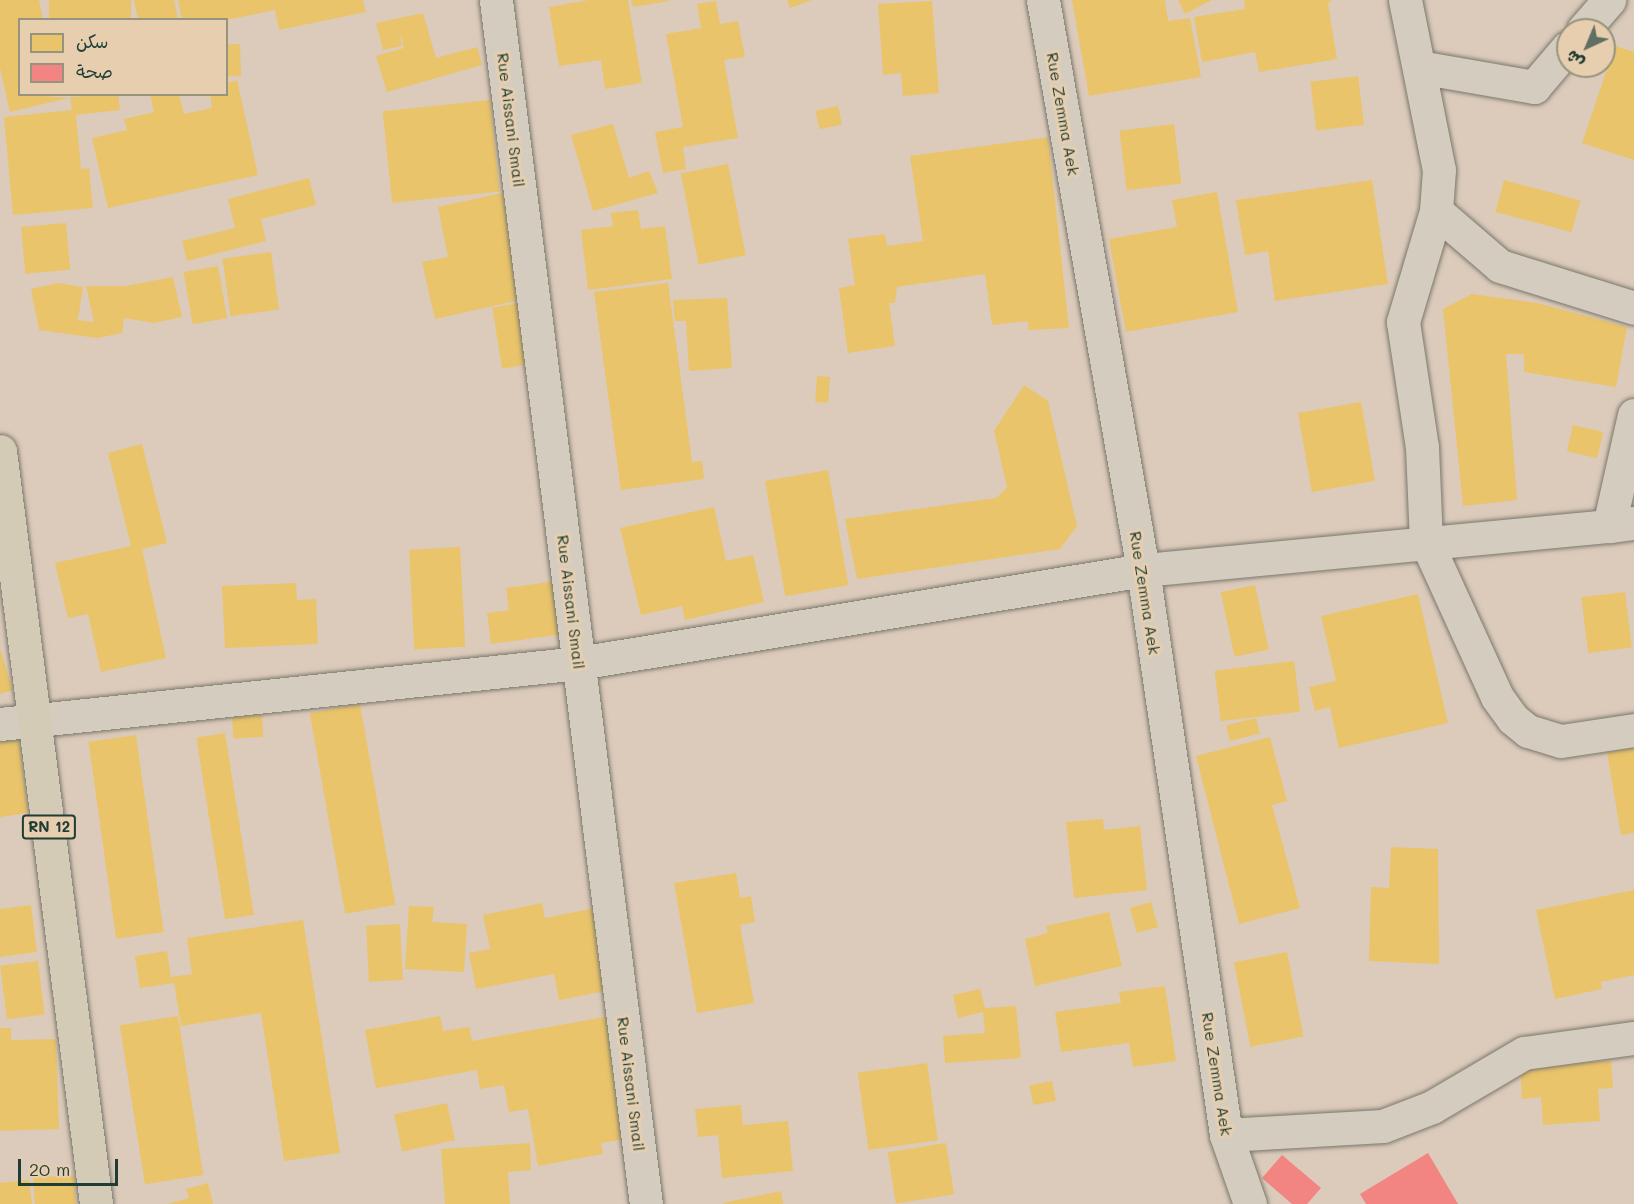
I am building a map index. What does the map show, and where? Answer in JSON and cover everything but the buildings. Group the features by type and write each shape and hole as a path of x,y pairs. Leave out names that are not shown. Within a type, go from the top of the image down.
{"main road":[{"name":"RN 12","path":"0,451 96,1204"}],"street":[{"name":"Rue Aissani Smail","path":"496,0 646,1204"},
{"name":"Rue Zemma Aek","path":"1043,0 1143,570 1226,1135 1242,1198"},
{"path":"1406,0 1439,170 1436,211 1403,322 1422,447 1426,541 1497,697 1513,719 1528,731 1561,741 1634,730"},
{"path":"1593,18 1609,0"},
{"path":"1419,67 1534,87 1556,61"},
{"path":"1436,211 1500,266 1634,308"},
{"path":"0,724 579,663 1143,570 1426,541 1621,525 1634,415"},
{"path":"1226,1135 1383,1126 1432,1107 1524,1053 1634,1038"}]}
